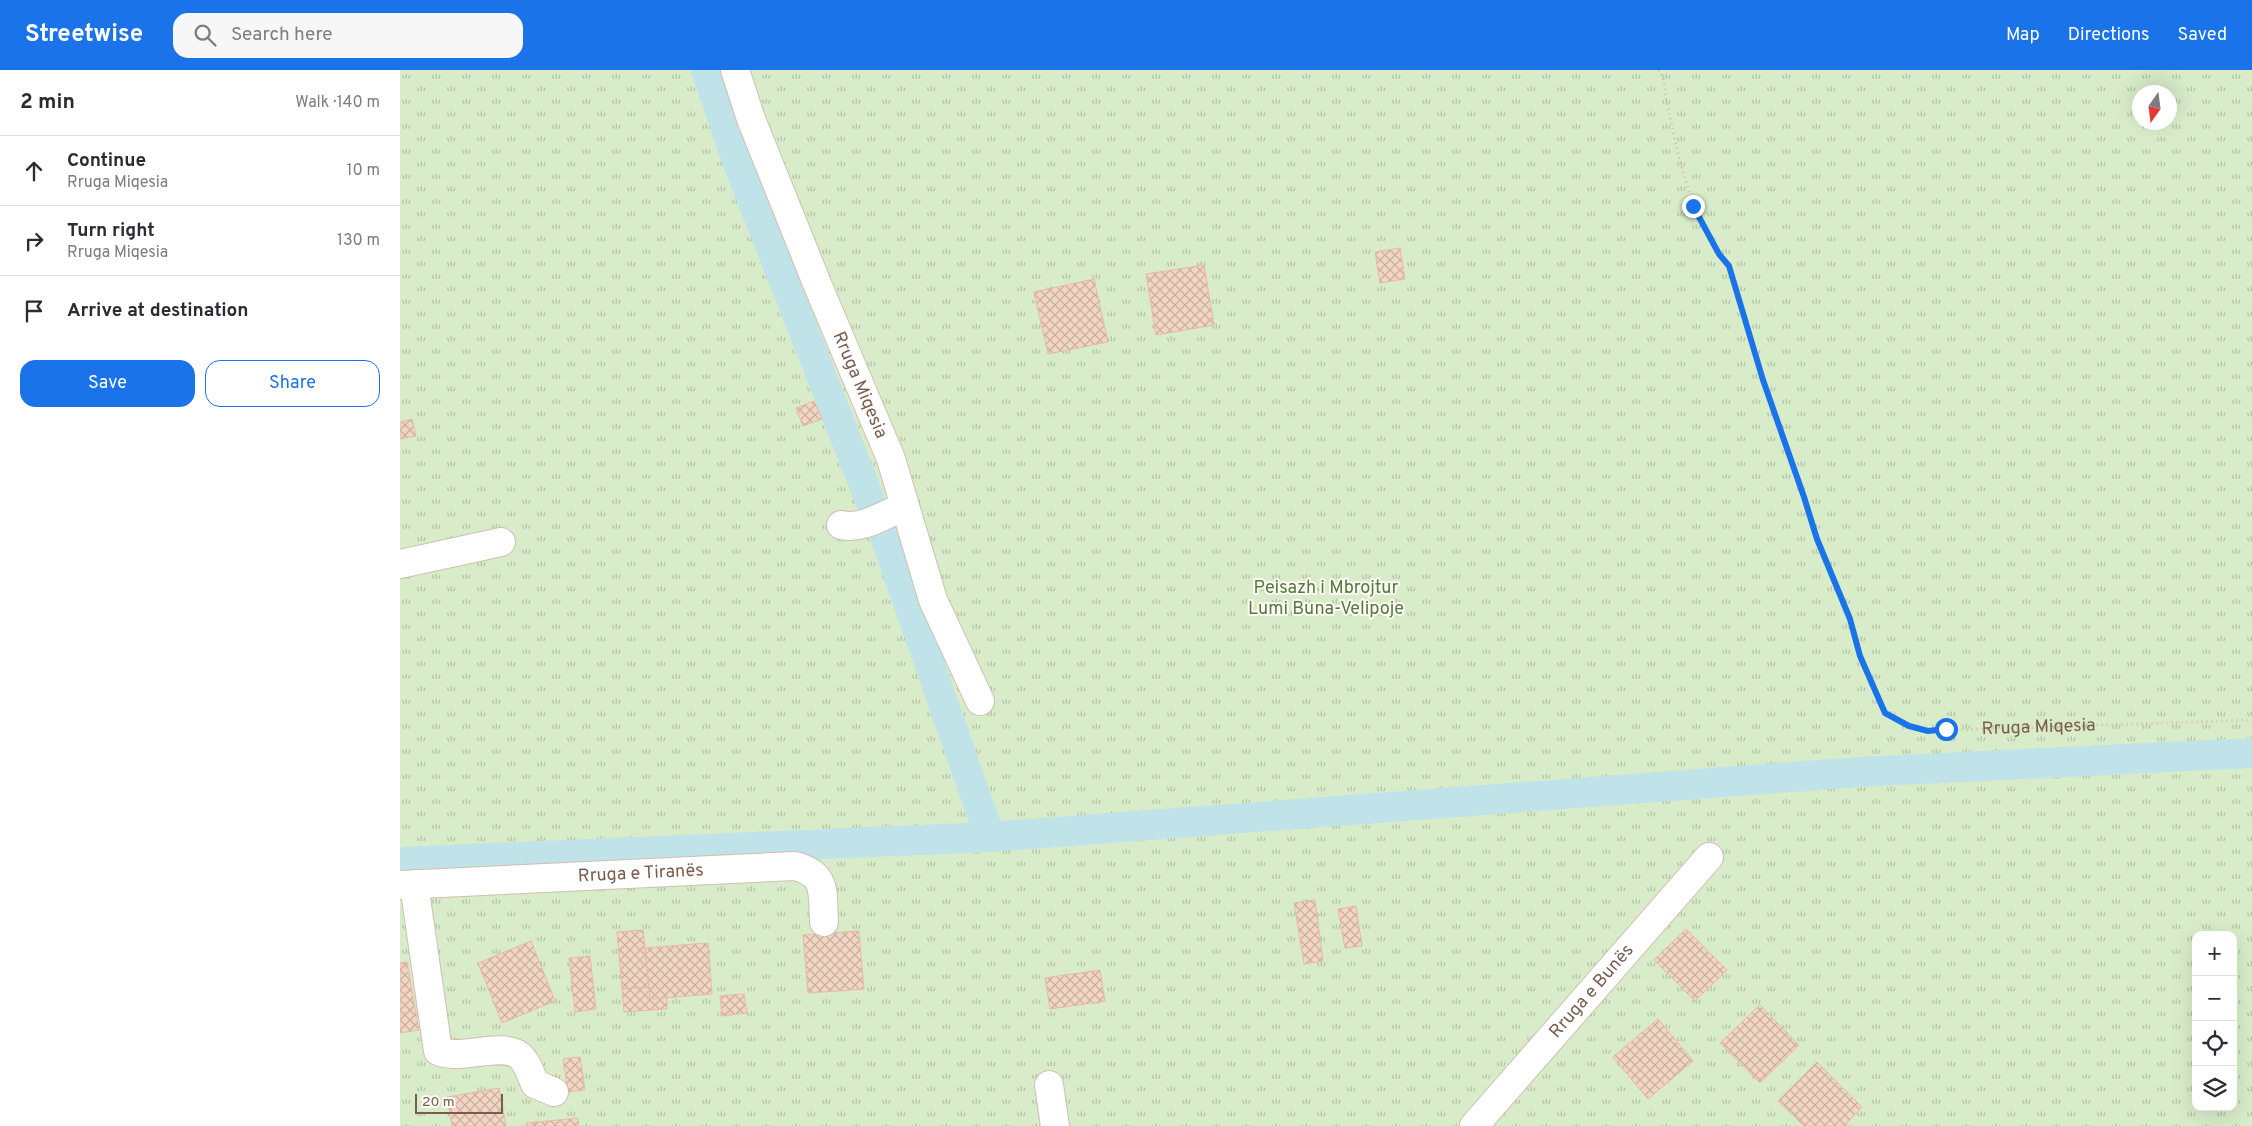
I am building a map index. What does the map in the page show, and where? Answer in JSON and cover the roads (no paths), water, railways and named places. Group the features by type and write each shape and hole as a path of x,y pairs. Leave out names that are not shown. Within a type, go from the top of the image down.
{"street":[{"name":"Rruga Miqesia","path":"735,70 751,119 818,286 891,459 873,518 933,600 980,701"},
{"path":"400,564 501,542"},
{"name":"Rruga e Bunës","path":"1474,1126 1709,857"},
{"name":"Rruga e Tiranës","path":"554,1092 535,1084 519,1055 507,1050 458,1055 438,1051 407,885 794,866 809,870 816,875 822,888 824,922"},
{"path":"1049,1085 1055,1126"}],"waterway":[{"path":"706,70 737,161 872,505"},
{"path":"882,528 990,837"},
{"path":"400,862 990,837 1859,772 2252,753"}],"park label":[{"name":"Peisazh i Mbrojtur Lumi Buna-Velipoje","path":"1326,598"}]}
